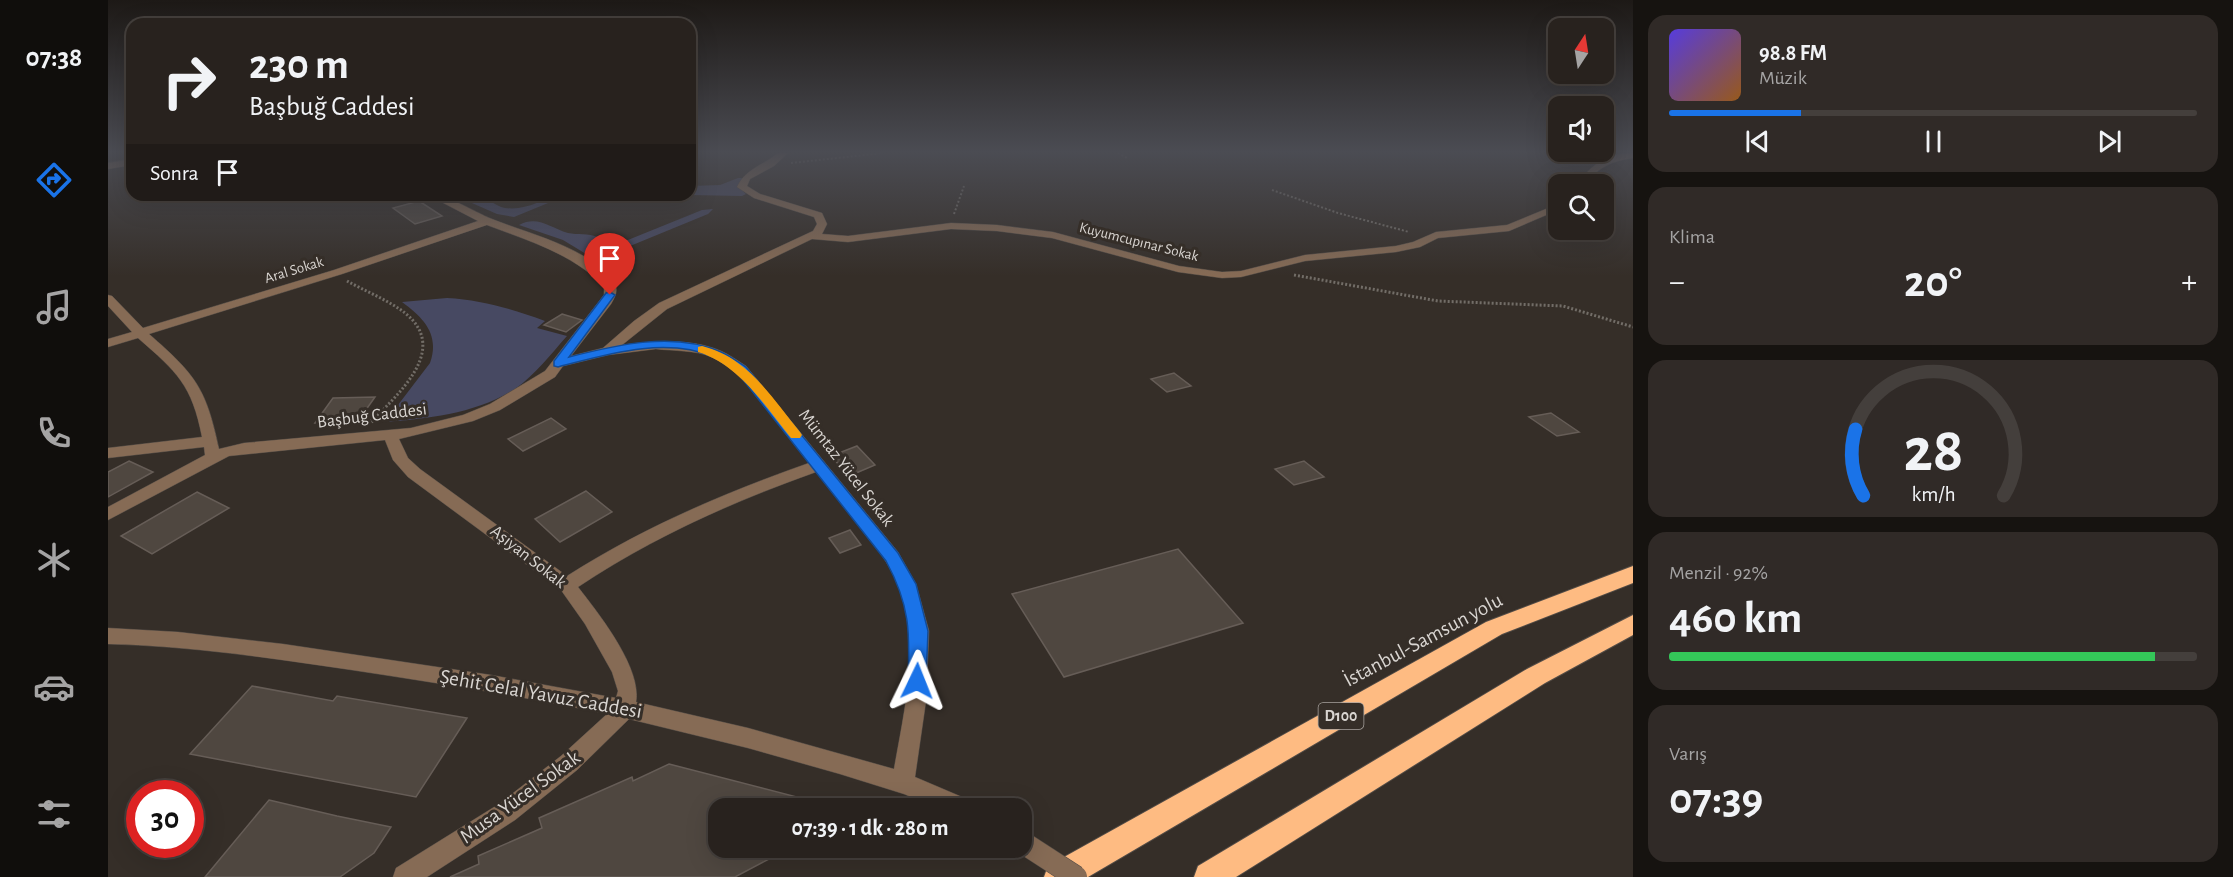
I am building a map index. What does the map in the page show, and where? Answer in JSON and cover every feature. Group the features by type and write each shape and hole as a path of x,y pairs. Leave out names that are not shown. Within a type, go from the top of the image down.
{"highway":[{"name":"İstanbul-Samsun yolu","path":"1059,877 1494,628 1633,574"},
{"path":"1209,877 1536,676 1633,624"}],"street":[{"path":"753,194 803,208 818,215 822,224 812,236"},
{"name":"Başbuğ Caddesi","path":"108,514 212,449 390,435 441,426 495,407 536,385 550,374 605,304 610,295 610,285 595,270 570,252 488,221 445,201"},
{"name":"Kuyumcupınar Sokak","path":"608,351 638,324 663,306 812,236 857,239 950,226 1042,233 1178,269 1222,275 1241,274 1305,258 1407,248 1430,236 1509,228 1548,211"},
{"name":"Aral Sokak","path":"108,343 338,272 488,221"},
{"path":"108,299 140,333 180,368 204,411 212,449 108,453"},
{"name":"Mümtaz Yücel Sokak","path":"558,363 608,351 656,345 680,346 716,354 741,369 892,557 907,584 919,631 916,701 903,784"},
{"name":"Aşiyan Sokak","path":"390,435 401,460 414,473 567,585 592,619 622,671 628,691 625,708"},
{"path":"567,585 638,541 675,523 728,498 819,465"},
{"name":"Şehit Celal Yavuz Caddesi","path":"108,636 156,636 229,644 500,684 625,708 722,730 903,784 937,798"},
{"name":"Musa Yücel Sokak","path":"405,877 507,812 538,789 594,741 625,708"},
{"path":"1032,848 1076,877"}],"path":[{"path":"950,226 961,194"},
{"path":"1283,194 1338,213 1430,236"},
{"path":"338,272 352,285 404,312 411,319 423,343 423,353 414,371 356,438"},
{"path":"1286,274 1438,301 1563,306 1633,327"}],"shaded area":[{"path":"696,194 746,194 742,196 696,195"},
{"path":"467,201 489,201 505,208 527,206 542,201 553,201 514,217 497,214"},
{"path":"713,209 708,214 596,260 563,240 519,225 532,221 544,223 568,233 594,236 613,246 702,210"},
{"path":"447,298 485,303 521,313 545,321 537,328 567,336 529,377 501,397 452,413 385,422 430,363 433,353 428,328 417,314 402,302"}],"building":[{"path":"419,201 442,216 415,224 393,208"},
{"path":"562,314 582,320 566,332 544,325"},
{"path":"1174,373 1191,386 1167,392 1151,379"},
{"path":"375,397 358,421 315,423 333,398"},
{"path":"1551,413 1579,432 1557,436 1529,417"},
{"path":"551,418 566,429 523,451 508,439"},
{"path":"857,446 875,465 849,476 831,456"},
{"path":"129,461 153,472 108,497 108,472"},
{"path":"1304,461 1324,477 1294,485 1275,469"},
{"path":"586,491 612,512 560,542 535,519"},
{"path":"197,492 229,508 152,554 121,536"},
{"path":"850,530 861,545 840,553 829,538"},
{"path":"1178,549 1243,623 1064,677 1012,594"},
{"path":"252,686 333,701 337,696 467,718 416,797 190,754"},
{"path":"669,764 801,798 708,798 708,858 771,858 735,877 450,877 479,864 478,856 542,828 539,818 632,777 633,781"},
{"path":"269,800 391,827 374,853 340,877 205,877"}],"slow traffic":[{"path":"702,350 716,354 741,369 795,435"}],"route":[{"path":"610,295 558,363 608,351 656,345 680,346 716,354 741,369 794,432 892,557 907,584 919,631 917,681"}]}
